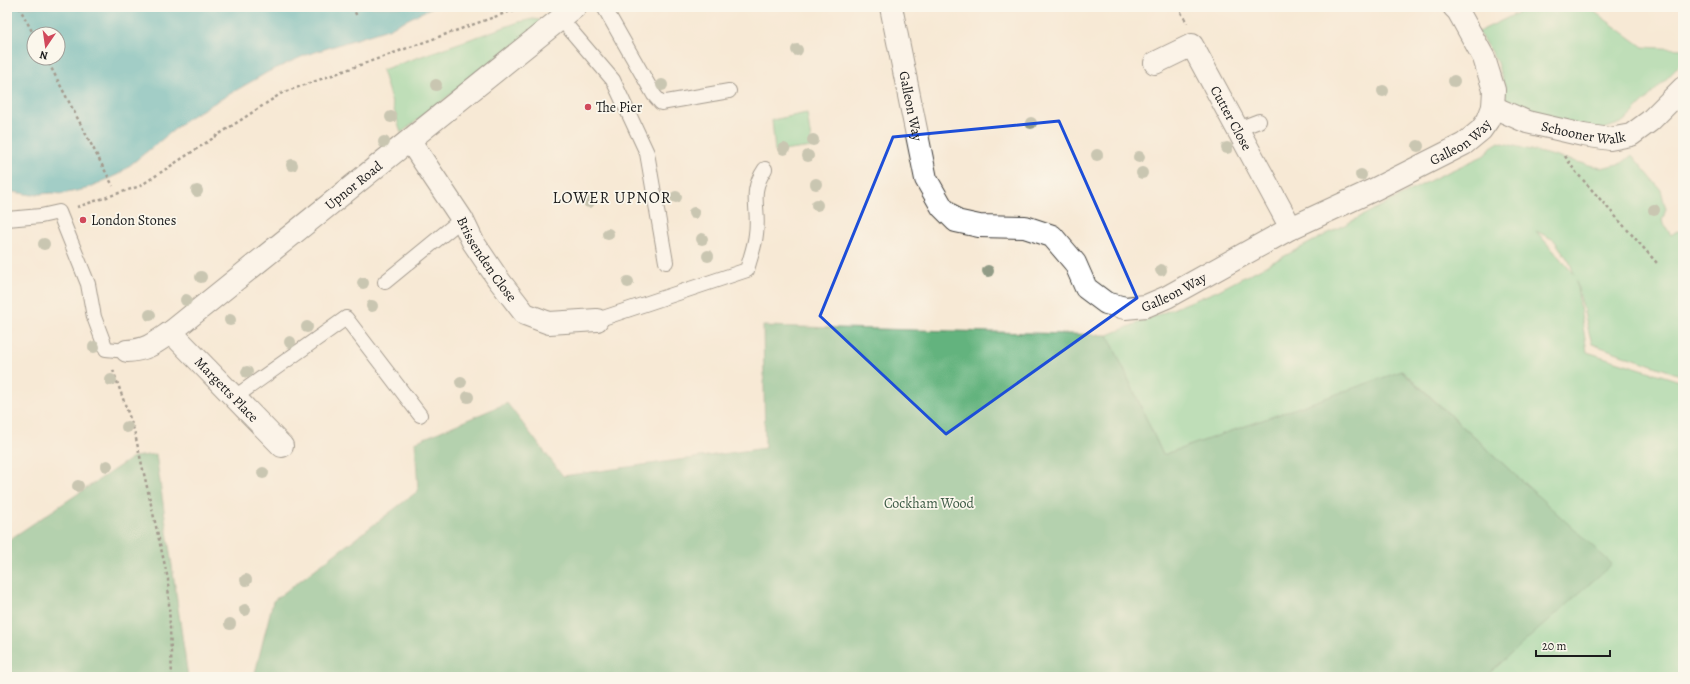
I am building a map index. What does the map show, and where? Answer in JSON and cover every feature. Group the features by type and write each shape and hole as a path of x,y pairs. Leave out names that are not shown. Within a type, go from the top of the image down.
{"street":[{"name":"Galleon Way","path":"891,7 926,179 942,207 956,221 979,226 1025,227 1052,236 1075,263 1086,288 1106,303 1125,308 1146,306 1167,297 1292,228 1371,191 1464,144 1481,130 1494,107 1494,90 1484,58 1458,11 1454,7"},
{"name":"Upnor Road","path":"127,351 141,350 152,346 172,332 290,235 410,141 568,13"},
{"name":"Cutter Close","path":"1155,63 1192,45 1292,228"},
{"name":"Schooner Walk","path":"1494,107 1527,122 1610,139 1631,135 1650,121 1683,88"},
{"name":"Brissenden Close","path":"410,141 462,219 473,242 498,279 526,314 549,323 597,320"},
{"name":"Margetts Place","path":"172,332 282,446"}],"lane":[{"path":"604,7 654,95 661,104 729,91"},
{"path":"568,13 613,80 647,153 666,262"},
{"path":"1238,129 1259,120"},
{"path":"597,320 747,270 756,236 758,219 755,194 757,180 765,169"},
{"path":"7,219 42,216 59,212 88,284 94,317 106,349 127,351"},
{"path":"385,282 462,219"},
{"path":"235,397 346,318 420,414"}],"path":[{"path":"19,7 29,26"},
{"path":"352,7 357,16"},
{"path":"59,212 140,186 282,93 522,7"},
{"path":"50,66 113,186"},
{"path":"1565,131 1565,155 1576,172 1657,263"},
{"path":"106,349 134,430 168,580 172,677"}],"highlighted area":[{"path":"1059,121 1137,298 946,434 820,316 893,137"}],"green space":[{"path":"1530,7 1588,7 1643,47 1683,49 1683,62 1624,122 1601,130 1526,112 1512,107 1506,100 1505,87 1496,60 1478,32"},
{"path":"533,19 545,21 401,133 382,70 519,22"},
{"path":"807,113 812,147 775,152 772,120"},
{"path":"1499,142 1601,168 1622,163 1632,155 1661,190 1666,209 1662,221 1671,235 1677,231 1683,232 1683,376 1592,344 1576,281 1587,352 1683,382 1683,677 1485,677 1611,564 1403,371 1163,455 1108,335 1217,291 1435,178 1485,155 1491,147","holes":["1536,231 1554,240 1569,261 1574,274"]},
{"name":"Cockham Wood","path":"763,326 1108,335 1163,455 1402,371 1612,564 1485,677 254,677 273,601 418,491 415,442 507,403 563,476 765,448"},
{"path":"156,454 188,677 7,677 7,541 133,457"}],"water":[{"path":"7,7 433,7 388,29 306,55 268,72 190,117 119,174 86,189 62,194 51,193 32,195 7,191"}],"place":[{"name":"The Pier","path":"588,107"},
{"name":"London Stones","path":"83,220"}],"district":[{"name":"LOWER UPNOR","path":"612,198"}]}
